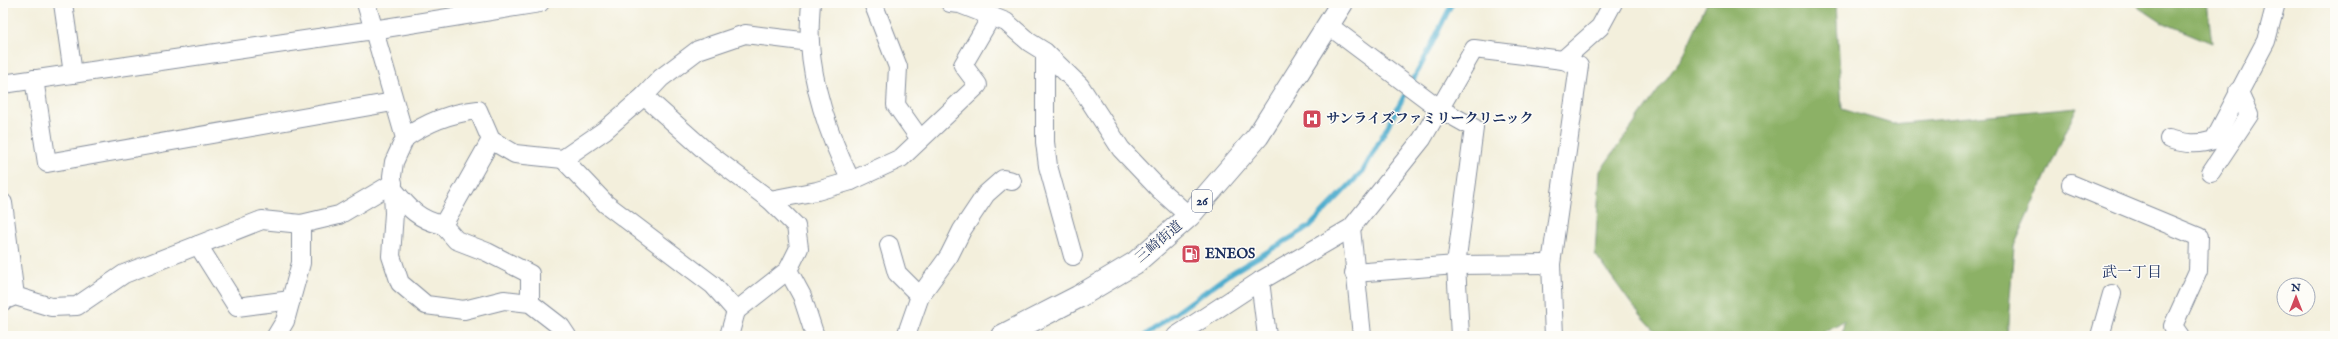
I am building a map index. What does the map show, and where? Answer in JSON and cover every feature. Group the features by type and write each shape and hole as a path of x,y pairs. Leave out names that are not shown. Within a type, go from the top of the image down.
{"main road":[{"name":"三崎街道","path":"1002,336 1078,297 1135,263 1189,216 1258,136 1342,3"}],"street":[{"path":"63,3 73,74"},
{"path":"366,3 393,102 405,138"},
{"path":"3,84 373,30 540,3"},
{"path":"811,3 810,42 822,107 834,148 851,181"},
{"path":"874,3 879,21 898,67 896,105 920,139"},
{"path":"950,3 960,4 1006,22 1029,42 1045,52 1080,86 1121,149 1160,190 1189,216"},
{"path":"1563,60 1600,27 1612,3"},
{"path":"2170,139 2182,143 2200,144 2214,140 2266,41 2276,3"},
{"path":"770,200 817,191 851,181 900,158 978,85 963,65 991,16"},
{"path":"1328,25 1440,109 1474,128 1456,265 1460,336"},
{"path":"563,159 605,130 644,96 661,78 698,50 745,34 810,42"},
{"path":"1176,336 1260,281 1352,228 1422,139 1474,49 1563,60 1579,66 1551,264 1554,336"},
{"path":"1045,52 1046,148 1048,166 1072,256"},
{"path":"34,79 47,163 393,102"},
{"path":"2211,172 2249,115 2238,92"},
{"path":"644,96 709,154 770,200 796,226 800,248 788,270 736,310 729,336"},
{"path":"568,336 561,327 530,303 504,300 464,310 426,305 400,283 391,256 394,213 393,186 394,162 405,138 419,128 456,113 478,110 491,140 515,154 563,159 606,204 713,285 736,310"},
{"path":"442,225 491,140"},
{"path":"906,336 920,296 949,256 962,230 986,194 1002,179 1012,181"},
{"path":"2071,184 2199,237 2198,271 2173,326 2180,336"},
{"path":"3,203 9,299 51,307 77,306 124,274 262,220 301,224 339,215 393,186"},
{"path":"393,186 412,212 434,223 442,225 456,240 487,252 530,274 530,303"},
{"path":"276,336 285,322 301,263 301,224"},
{"path":"1352,228 1354,273 1362,336"},
{"path":"198,245 237,306 291,300"},
{"path":"888,245 898,273 920,296"},
{"path":"1354,273 1456,265 1551,264"},
{"path":"788,270 802,296 815,336"},
{"path":"1260,281 1267,336"},
{"path":"2100,336 2112,294"}],"green space":[{"path":"1707,3 1836,3 1842,109 1892,124 2077,107 2014,246 2007,336 1842,336 1844,321 1816,336 1660,336 1632,305 1595,254 1600,171 1683,56"},
{"path":"2134,3 2207,3 2212,43 2164,23"}],"waterway":[{"path":"1144,336 1228,275 1309,227 1363,171 1425,58 1452,3"}],"place":[{"name":"サンライズファミリークリニック","path":"1312,119"},
{"name":"ENEOS","path":"1191,254"}],"district":[{"name":"武一丁目","path":"2132,272"}]}
